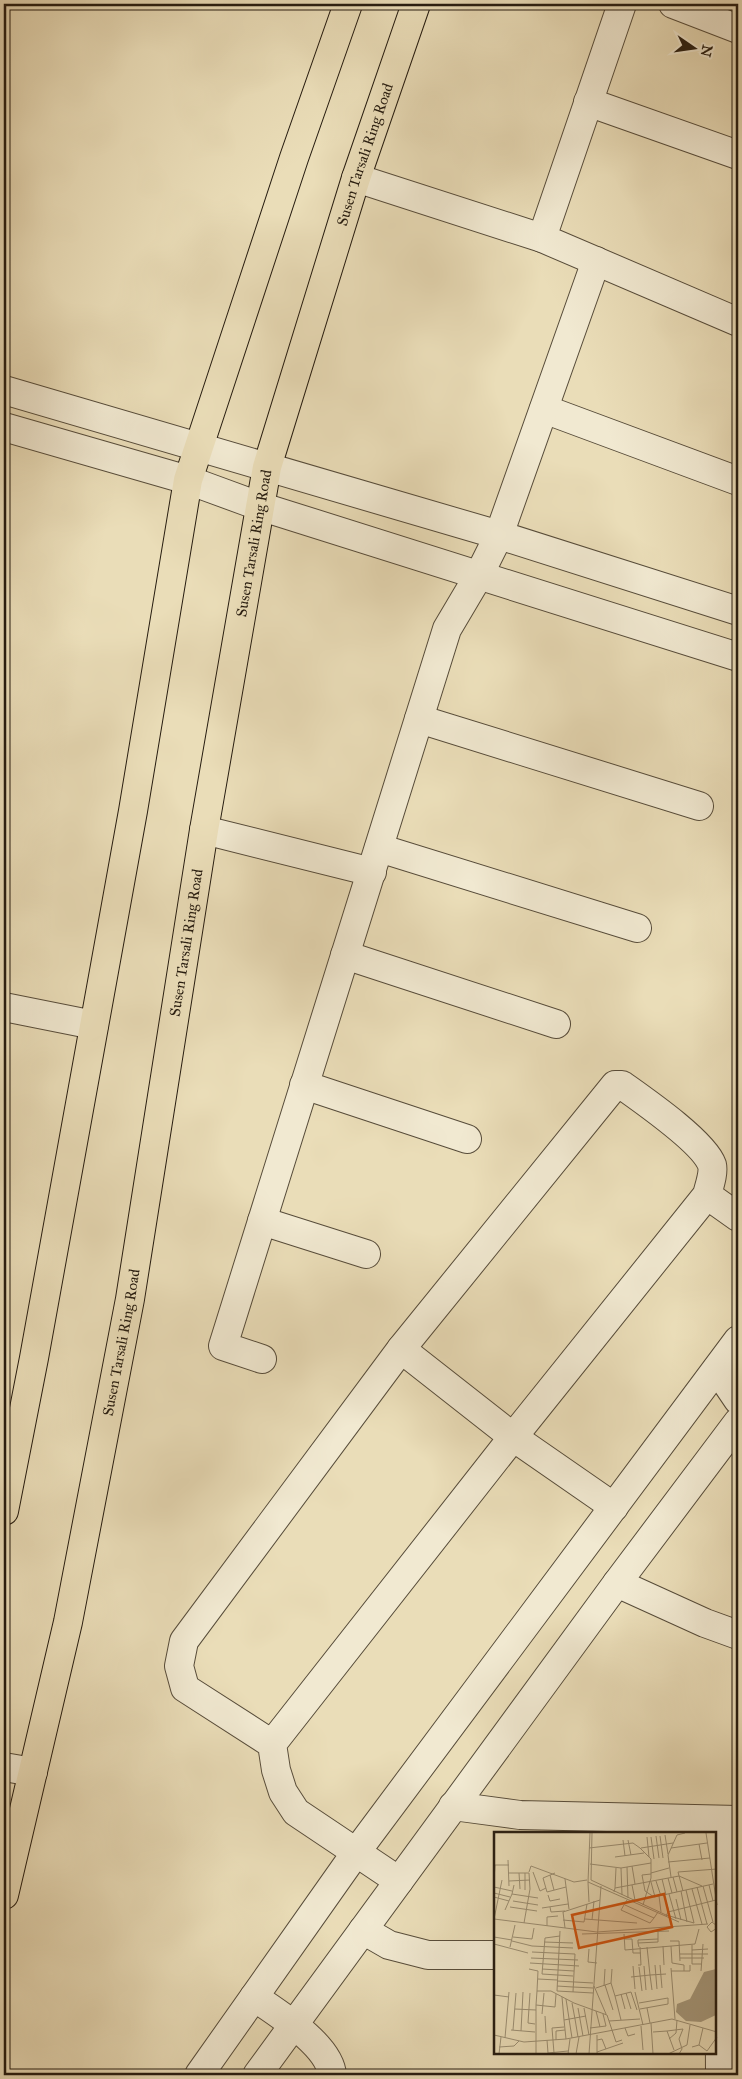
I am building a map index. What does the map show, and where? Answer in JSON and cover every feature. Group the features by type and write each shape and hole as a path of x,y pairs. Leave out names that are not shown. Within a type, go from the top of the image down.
{"main road":[{"path":"4,1511 34,1358 133,811 188,480 197,446 348,4"},
{"name":"Susen Tarsali Ring Road","path":"4,1894 68,1622 130,1299 204,830 267,467 356,178 416,4"}],"street":[{"path":"542,238 622,4"},
{"path":"673,4 738,29"},
{"path":"588,102 738,155"},
{"path":"356,178 542,238 738,322"},
{"path":"262,1359 223,1346 447,629 479,575 499,535 596,261"},
{"path":"4,390 499,535 738,611"},
{"path":"544,409 738,481"},
{"path":"4,427 188,480 259,506 738,657"},
{"path":"419,719 699,806"},
{"path":"204,830 376,860 637,928"},
{"path":"345,955 556,1024"},
{"path":"4,1007 94,1025"},
{"path":"272,1744 185,1688 179,1666 184,1641 401,1349 615,1084 622,1085 656,1110 706,1152 713,1167 707,1195 513,1437 272,1744 276,1770 283,1792 296,1812 357,1851 399,1881"},
{"path":"304,1085 467,1139"},
{"path":"707,1195 738,1217"},
{"path":"262,1221 366,1254"},
{"path":"199,2075 357,1851 738,1340"},
{"path":"401,1349 513,1437 614,1507"},
{"path":"717,1369 738,1400"},
{"path":"257,2075 617,1583 738,1422"},
{"path":"617,1583 705,1623 738,1635"},
{"path":"4,1767 33,1772"},
{"path":"453,1806 520,1815 738,1821 726,1847 729,1872 718,1951 729,1996 720,2075"},
{"path":"363,1930 389,1946 428,1956 494,1954"},
{"path":"254,1997 294,2025 323,2054 331,2068 332,2075"}]}
